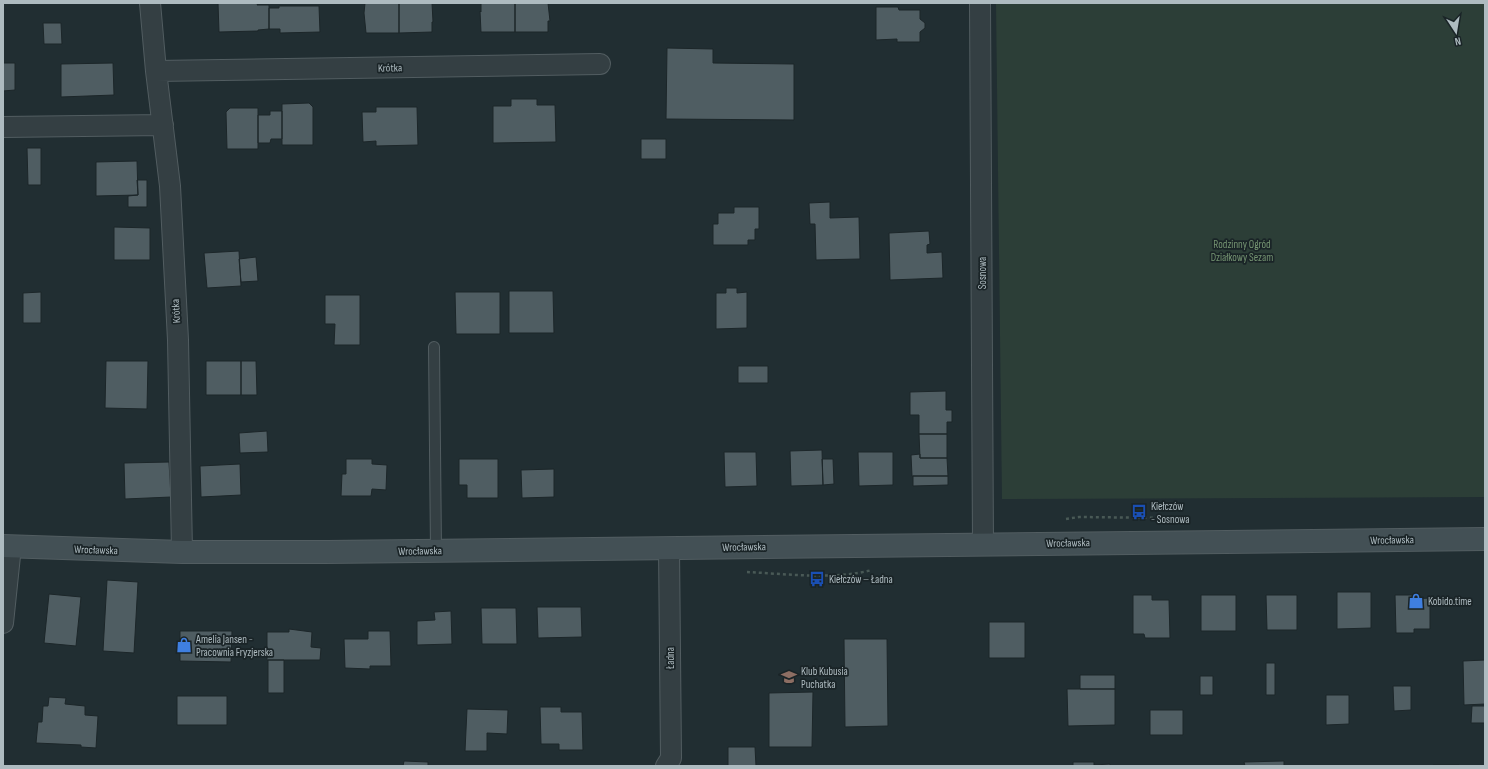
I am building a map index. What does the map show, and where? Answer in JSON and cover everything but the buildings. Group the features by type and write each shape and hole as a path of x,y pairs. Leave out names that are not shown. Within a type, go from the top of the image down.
{"street":[{"name":"Krótka","path":"150,3 156,71 170,186 177,333 182,552"},
{"name":"Sosnowa","path":"980,3 983,544"},
{"name":"Krótka","path":"156,71 600,64"},
{"path":"3,127 163,125"},
{"name":"Wrocławska","path":"7,546 182,552 1485,539"},
{"path":"3,623 7,546"},
{"name":"Ładna","path":"666,766 670,758 669,548"}],"lane":[{"path":"434,347 436,550"}],"green space":[{"name":"Rodzinny Ogród Działkowy Sezam","path":"996,3 1485,3 1485,497 1002,499"}],"place":[{"name":"Kiełczów - Sosnowa","path":"1139,512"},
{"name":"Kiełczów – Ładna","path":"817,579"},
{"name":"Kobido.time","path":"1416,601"},
{"name":"Amelia Jansen - Pracownia Fryzjerska","path":"184,645"},
{"name":"Klub Kubusia Puchatka","path":"789,677"}]}
